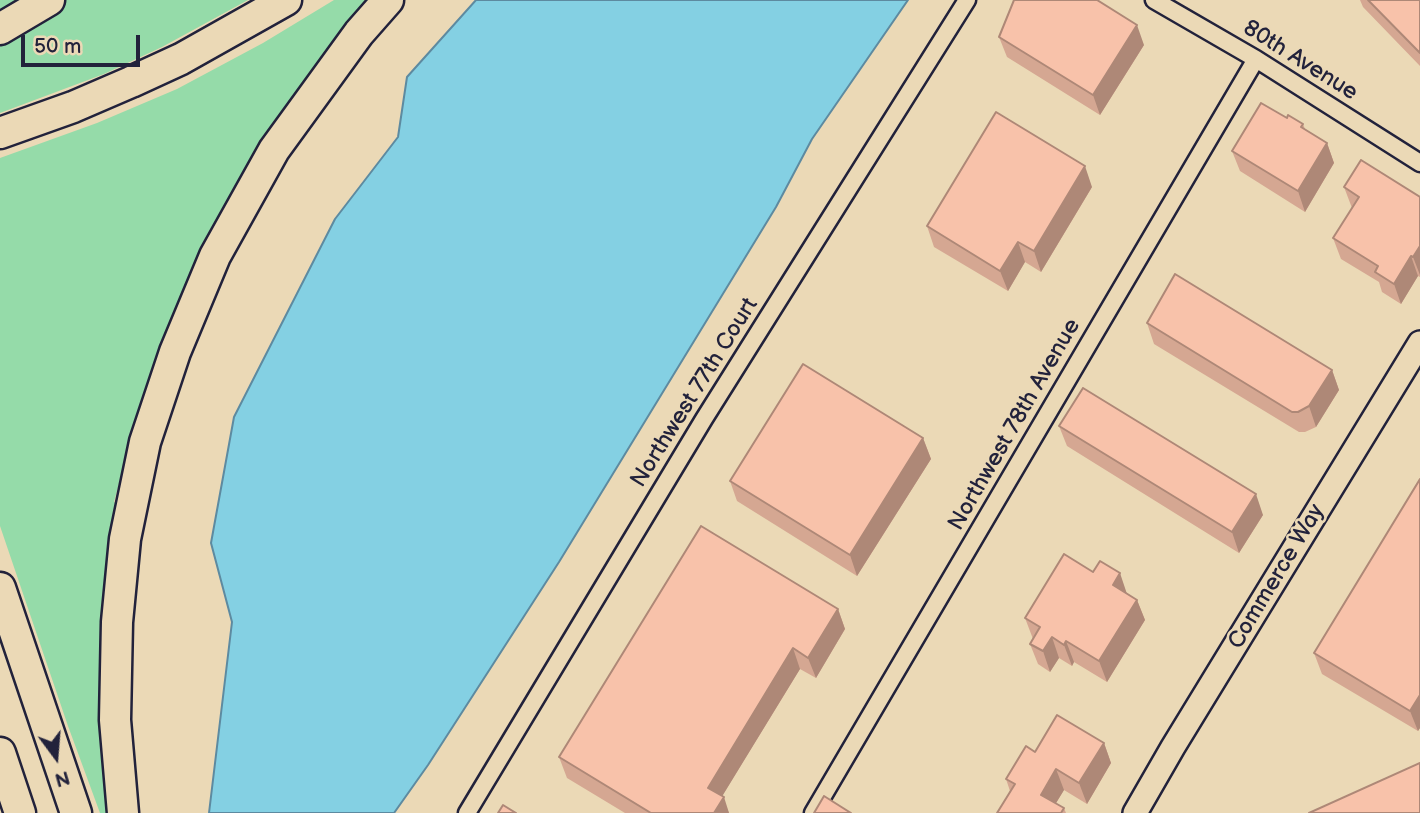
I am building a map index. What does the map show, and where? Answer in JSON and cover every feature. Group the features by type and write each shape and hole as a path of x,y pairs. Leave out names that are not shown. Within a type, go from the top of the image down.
{"highway":[{"path":"0,29 48,0"},
{"path":"0,133 73,107 131,82 193,52 286,0"},
{"path":"123,813 116,720 117,622 125,539 145,442 175,352 215,256 274,150 359,33 388,0"},
{"path":"0,588 76,813"},
{"path":"0,640 57,813"},
{"path":"0,753 20,813"}],"street":[{"name":"Northwest 77th Court","path":"467,813 704,419 967,0"},
{"name":"80th Avenue","path":"1154,0 1256,59 1420,163"},
{"name":"Northwest 78th Avenue","path":"813,813 1256,59"},
{"name":"Commerce Way","path":"1135,813 1179,736 1420,343"}],"green space":[{"path":"0,0 248,0 162,47 104,74 0,113"},
{"path":"334,0 381,0 179,304 148,383 133,432 114,502 119,504 114,813 100,813 0,526 0,158 97,123 177,89 263,43"}],"water":[{"path":"476,0 908,0 812,139 776,207 559,562 394,813 209,813 232,622 211,543 234,417 335,219 398,137 407,77"}],"building":[{"path":"1014,0 1097,0 1137,25 1093,95 999,37"},
{"path":"1368,0 1420,0 1420,53"},
{"path":"1261,103 1303,124 1301,127 1327,143 1298,191 1232,151"},
{"path":"996,112 1085,166 1034,251 1018,242 1000,271 927,226"},
{"path":"1361,160 1420,197 1420,246 1394,284 1375,272 1378,266 1333,238 1359,197 1344,187"},
{"path":"1175,274 1332,370 1309,406 1292,412 1147,323"},
{"path":"803,364 923,438 850,555 730,481"},
{"path":"1083,388 1256,494 1232,532 1059,426"},
{"path":"1420,479 1420,695 1410,711 1314,653"},
{"path":"701,526 838,609 808,658 793,648 708,788 724,797 714,813 651,813 559,757"},
{"path":"1064,554 1093,572 1100,561 1120,573 1113,585 1137,600 1099,661 1066,641 1064,645 1052,637 1043,651 1030,644 1040,627 1025,618"},
{"path":"1057,715 1104,743 1079,783 1056,769 1041,795 1064,808 1061,813 997,813 1015,784 1006,779 1026,746 1035,752"},
{"path":"1420,763 1420,813 1309,813"},
{"path":"824,796 851,813 814,813"},
{"path":"503,805 516,813 498,813"}]}
